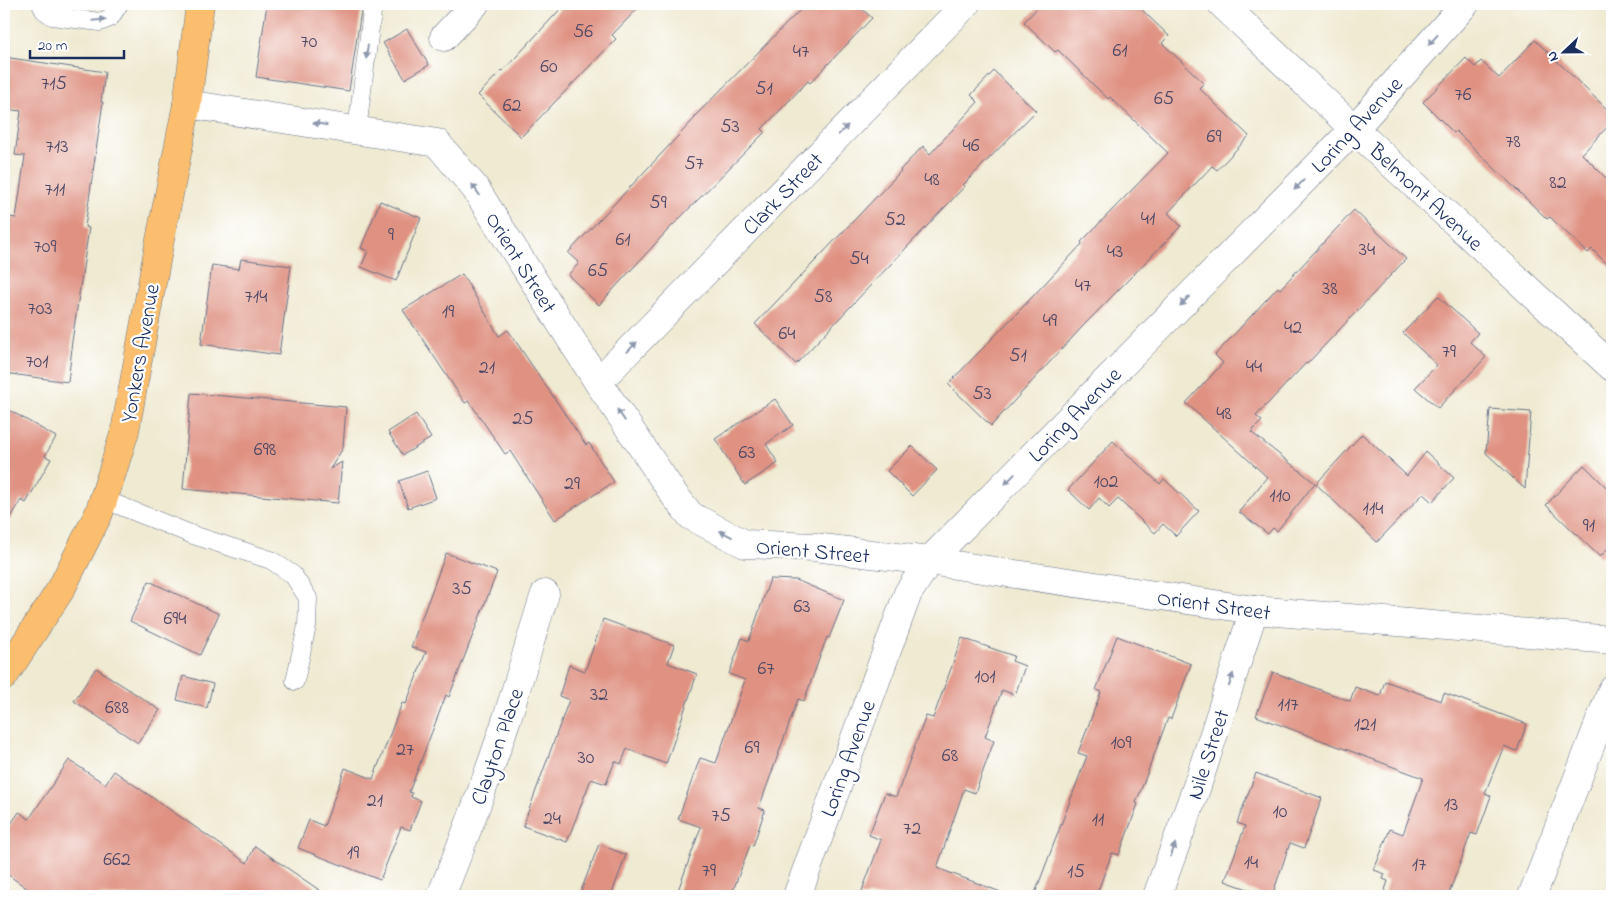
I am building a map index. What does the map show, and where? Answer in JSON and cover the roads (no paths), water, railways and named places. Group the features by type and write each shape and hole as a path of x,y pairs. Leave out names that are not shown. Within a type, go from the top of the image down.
{"main road":[{"name":"Yonkers Avenue","path":"4,676 60,589 99,513 124,430 187,104 200,4"}],"street":[{"path":"444,37 475,4"},
{"name":"Clark Street","path":"598,382 966,4"},
{"name":"Belmont Avenue","path":"1222,4 1354,129 1612,367"},
{"name":"Loring Avenue","path":"797,896 908,593 929,562 1354,129 1465,4"},
{"name":"Orient Street","path":"187,104 437,143 475,188 598,382 675,496 691,516 745,544 814,547 1254,610 1612,640"},
{"name":"Clayton Place","path":"441,896 467,831 507,720 545,594"},
{"name":"Nile Street","path":"1157,896 1197,786 1254,610"},
{"path":"1532,896 1612,690"}],"lane":[{"path":"41,4 44,10 52,16 100,22 110,18 119,4"},
{"path":"357,130 373,4"},
{"path":"103,499 193,535 271,560 293,575 308,598 307,626 295,681"}]}
